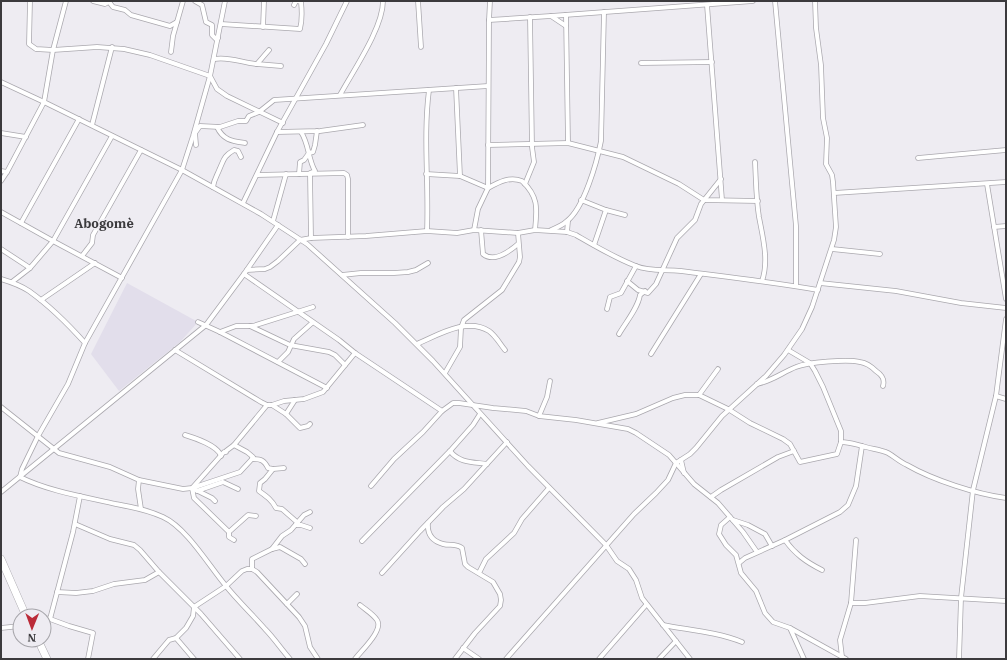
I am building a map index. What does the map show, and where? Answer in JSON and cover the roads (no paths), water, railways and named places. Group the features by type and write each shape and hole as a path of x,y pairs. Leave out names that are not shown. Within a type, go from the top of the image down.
{"main road":[{"path":"1,559 24,608"},
{"path":"42,648 47,659"}],"street":[{"path":"30,1 29,44 36,49 53,50 112,47 150,55 210,76 217,89 234,100 283,123"},
{"path":"1,181 44,102 53,50 66,1"},
{"path":"93,1 105,4 110,2 113,7 125,10 131,16 170,26 176,22"},
{"path":"171,52 176,22 183,1"},
{"path":"195,1 202,4 206,22 212,26 212,35 216,39 218,38"},
{"path":"20,477 22,469 38,436 68,384 85,343 182,170 210,76 225,1"},
{"path":"263,27 264,1"},
{"path":"243,203 278,132 326,44 347,1"},
{"path":"340,96 381,17 383,1"},
{"path":"418,1 421,47"},
{"path":"474,230 478,209 488,188 490,1"},
{"path":"489,20 753,1"},
{"path":"775,1 796,226 796,286"},
{"path":"506,659 634,514 668,480 676,463 690,454 728,409 757,385 788,350 802,330 812,307 832,249 836,227 832,175 826,164 827,138 823,118 821,66 815,1"},
{"path":"221,24 300,29 301,2 296,2"},
{"path":"708,5 722,200"},
{"path":"566,232 568,221 576,210 592,175 601,141 604,12"},
{"path":"566,15 568,143"},
{"path":"551,16 566,26"},
{"path":"525,184 534,162 532,145 530,18"},
{"path":"92,125 112,47"},
{"path":"257,64 269,50"},
{"path":"214,59 222,58 249,63 282,66"},
{"path":"641,63 712,62"},
{"path":"1,82 92,125 182,170 243,203 273,221 300,240 342,275 417,344 528,466 606,545 617,561 629,569 636,580 646,605 690,659"},
{"path":"194,133 200,126 217,127 246,120 249,116 259,112 274,100 296,100 488,86"},
{"path":"456,88 460,176"},
{"path":"427,232 426,119 429,90"},
{"path":"21,223 79,119"},
{"path":"278,132 317,131 363,126"},
{"path":"217,127 225,138 245,143"},
{"path":"299,174 300,162 304,160 309,153 313,152 316,145 317,131"},
{"path":"301,132 305,138 311,164 315,170 310,174"},
{"path":"1,133 26,137"},
{"path":"194,133 196,145"},
{"path":"12,282 30,268 53,241 112,136"},
{"path":"488,145 568,143 623,157 678,184 704,200 758,201"},
{"path":"82,256 92,243 93,236 141,150"},
{"path":"213,188 214,179 222,162 228,154 234,150 238,151 241,157"},
{"path":"918,158 1006,150"},
{"path":"755,162 759,217 762,228 765,257 765,272 762,281"},
{"path":"1,171 7,172"},
{"path":"257,175 344,173 347,175 348,237"},
{"path":"273,221 286,174"},
{"path":"310,174 311,238"},
{"path":"426,174 460,176 488,188 504,180 519,180 525,184 536,204 535,230"},
{"path":"627,281 638,290 648,293 656,284 677,238 695,220 698,209 721,179"},
{"path":"834,193 1006,182"},
{"path":"987,184 1006,299"},
{"path":"581,200 606,210 625,215"},
{"path":"594,245 606,210"},
{"path":"1,212 122,278"},
{"path":"550,230 568,221"},
{"path":"1,492 206,325 246,272 278,225"},
{"path":"994,227 1006,226"},
{"path":"246,272 270,267 278,262 300,240 311,238 427,232 457,233 474,230 518,233 535,230 550,230 566,232 636,266 648,269 762,281 818,290"},
{"path":"481,230 483,254 485,256 490,257 507,253 518,244"},
{"path":"445,373 460,347 461,328 464,320 469,314 502,290 519,262 518,233"},
{"path":"832,249 880,254"},
{"path":"1,250 30,268"},
{"path":"41,300 95,263"},
{"path":"342,275 361,273 394,274 416,270 428,263"},
{"path":"607,309 610,297 621,293 636,266"},
{"path":"246,272 312,323 339,340 355,354 442,411"},
{"path":"651,354 701,274"},
{"path":"1,279 12,282 29,290 62,318 85,343"},
{"path":"820,284 896,291 961,303 1006,308"},
{"path":"619,334 629,318 640,295 645,291"},
{"path":"220,332 236,326 250,326 313,307"},
{"path":"959,659 961,598 973,490 996,396 1006,319"},
{"path":"198,322 327,388"},
{"path":"278,362 288,352 294,339 312,323"},
{"path":"250,326 292,346 329,352 335,355 346,365"},
{"path":"417,344 448,331 476,326 489,331 505,350"},
{"path":"175,350 261,402 286,414 300,428 310,424"},
{"path":"596,423 636,414 673,398 685,395 699,395 783,439 790,444 800,462 837,454 841,442 841,431 823,387 810,363 788,350"},
{"path":"192,488 270,405 317,395 323,392 355,354"},
{"path":"757,385 767,382 796,366 810,363 850,361 865,363 872,367 884,380 883,386"},
{"path":"699,395 718,369"},
{"path":"539,416 546,400 550,381"},
{"path":"996,396 1006,399"},
{"path":"286,414 295,400"},
{"path":"371,486 394,459 423,432 442,411 453,404 459,403 526,411 539,416 596,423 628,429 636,433 669,455 694,484 718,503 757,552"},
{"path":"1,407 65,456 82,459 110,468 139,480 184,489 192,488 240,472 252,459 260,459 265,462 268,468 284,468"},
{"path":"362,541 450,451 473,425 480,414"},
{"path":"185,434 200,439 208,445 211,445 220,452 221,456"},
{"path":"382,573 443,507 464,489 507,442"},
{"path":"841,442 851,442 878,449 888,453 906,465 940,480 987,495 1006,498"},
{"path":"234,445 247,452 253,457 252,459"},
{"path":"738,563 757,552 786,540 840,512 848,505 856,486 862,446"},
{"path":"450,451 460,460 487,464"},
{"path":"711,497 778,457 794,451"},
{"path":"681,460 684,473"},
{"path":"273,469 260,483 259,491 268,497 274,503 276,508 282,509 297,524 310,528"},
{"path":"20,477 32,483 80,496 141,509 164,517 178,528 226,586 290,659"},
{"path":"139,480 138,489 141,509"},
{"path":"197,491 223,482 238,489"},
{"path":"192,488 215,501"},
{"path":"192,488 194,498 229,532 229,537 234,540"},
{"path":"479,573 486,559 514,533 522,519 549,488"},
{"path":"52,611 75,524 80,496"},
{"path":"272,549 282,536 297,524 304,515 310,512"},
{"path":"229,532 248,515 256,516"},
{"path":"731,518 765,534 772,546"},
{"path":"731,518 721,525 719,534 726,545 736,555 741,573 756,591 768,617 773,622 790,628 844,658"},
{"path":"428,523 428,534 432,538 443,544 458,546 463,551 465,564 493,582 500,594 500,606 455,659"},
{"path":"75,524 110,539 134,545 221,636 240,659"},
{"path":"747,538 748,526"},
{"path":"786,540 793,551 822,570"},
{"path":"844,658 840,640 851,603 856,540"},
{"path":"252,569 252,559 272,549 280,547 300,559 305,564"},
{"path":"194,607 226,586 242,571 252,569 299,617 305,626 310,647 318,659"},
{"path":"57,592 76,593 92,591 114,584 145,580 159,572"},
{"path":"286,604 297,594"},
{"path":"851,603 865,603 920,596 1006,601"},
{"path":"355,659 372,639 379,625 378,621 371,613 360,605"},
{"path":"599,659 646,605"},
{"path":"153,659 169,640 176,638 186,628 193,616 194,607"},
{"path":"52,620 93,633 88,659"},
{"path":"663,625 718,634 731,637 742,642"},
{"path":"1,628 12,627"},
{"path":"790,628 804,659"},
{"path":"176,638 194,659"},
{"path":"659,659 676,640"},
{"path":"463,648 479,659"}],"district":[{"name":"Abogomè","path":"104,223"}]}
